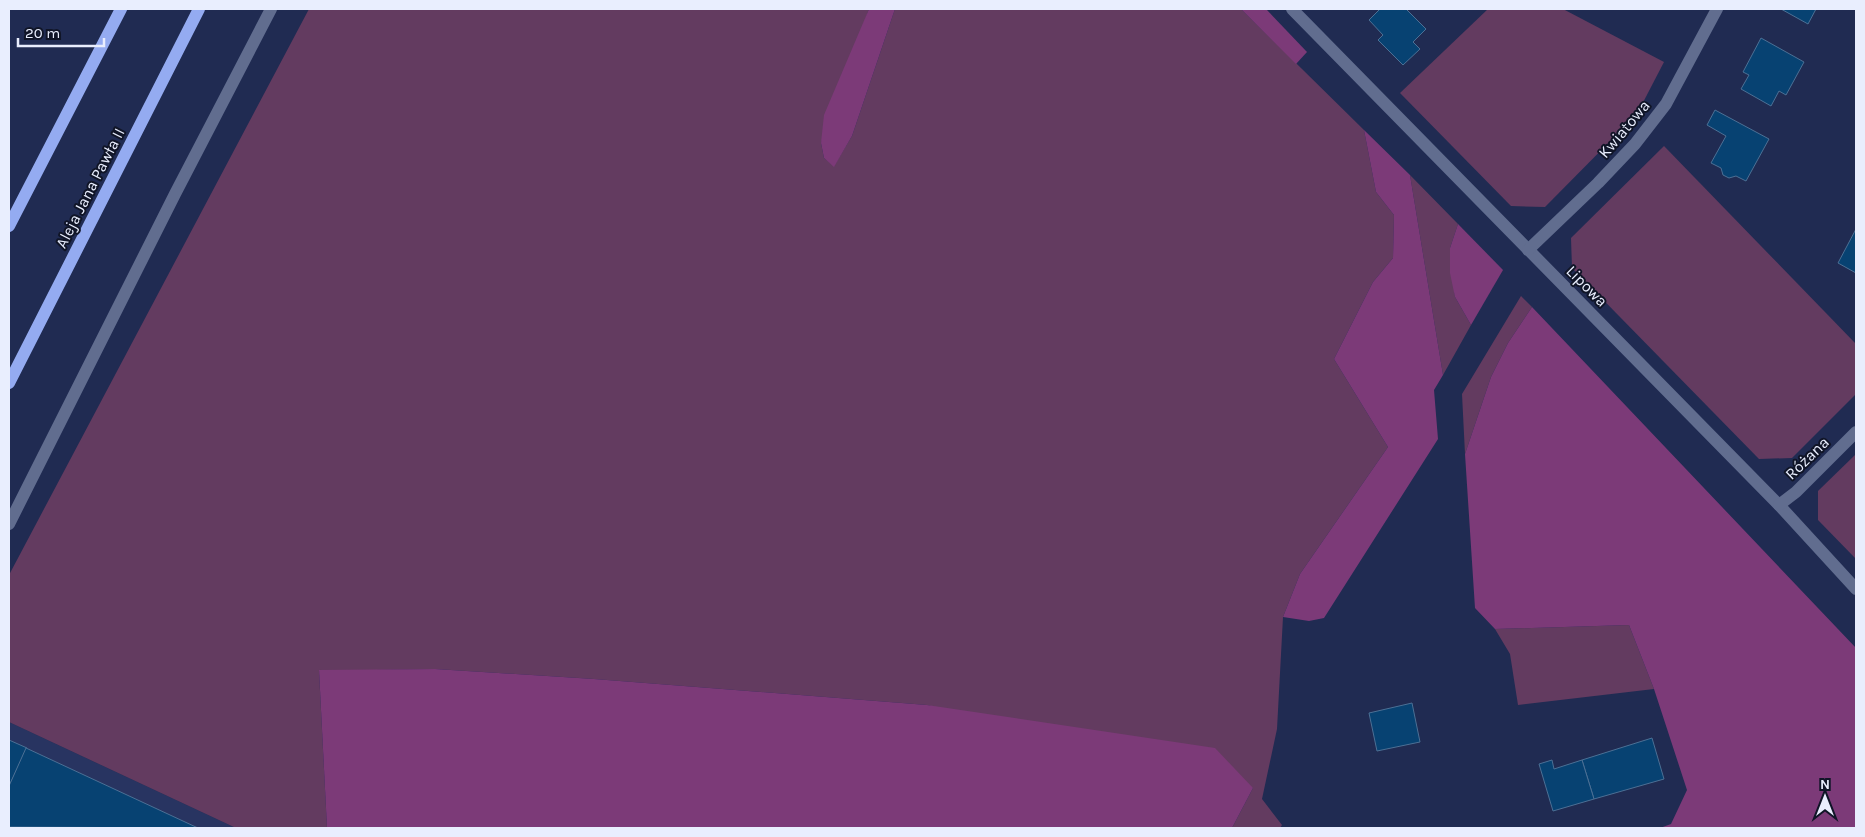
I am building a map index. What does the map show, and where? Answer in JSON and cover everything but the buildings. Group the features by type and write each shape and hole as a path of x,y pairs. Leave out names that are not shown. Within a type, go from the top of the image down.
{"main road":[{"path":"9,226 121,9"},
{"name":"Aleja Jana Pawła II","path":"9,382 199,9"}],"street":[{"path":"9,524 175,194 272,9"},
{"name":"Lipowa","path":"1292,9 1778,504 1856,589"},
{"name":"Kwiatowa","path":"1528,250 1598,183 1635,144 1666,104 1717,9"},
{"name":"Różana","path":"1778,504 1796,492 1856,432"}],"shaded area":[{"path":"309,9 869,9 821,143 824,158 834,166 852,136 895,9 1241,9 1364,130 1376,192 1394,215 1393,258 1373,282 1334,359 1388,447 1300,574 1283,617 1277,729 1262,799 1282,825 1280,828 1232,828 1253,788 927,705 594,679 435,669 319,671 327,828 236,828 9,722 9,575"},
{"path":"869,9 895,9 852,136 834,167 824,158 821,143 824,115"},
{"path":"1241,9 1266,9 1307,52 1296,64"},
{"path":"1488,9 1563,9 1664,62 1637,114 1545,207 1511,206 1400,93"},
{"path":"1364,130 1410,175 1443,375 1434,390 1438,439 1324,618 1309,621 1283,617 1300,574 1388,447 1334,359 1373,282 1393,258 1394,215 1376,192"},
{"path":"1664,146 1856,344 1856,394 1792,458 1759,459 1572,268 1571,238"},
{"path":"1410,175 1458,224 1450,248 1455,297 1471,325 1443,375"},
{"path":"1458,224 1503,270 1471,325 1455,297 1450,273 1450,248"},
{"path":"1521,296 1532,307 1508,343 1491,377 1465,454 1462,394"},
{"path":"1532,307 1856,648 1856,828 1660,828 1671,824 1687,790 1654,689 1629,625 1495,629 1475,608 1465,454 1491,377 1508,343"},
{"path":"1856,454 1856,559 1818,520 1818,491"},
{"path":"1629,625 1654,689 1518,705 1510,654 1495,629"},
{"path":"435,669 594,679 927,705 1215,748 1253,788 1232,828 327,828 319,670"},
{"path":"9,722 236,828 9,828"}]}
